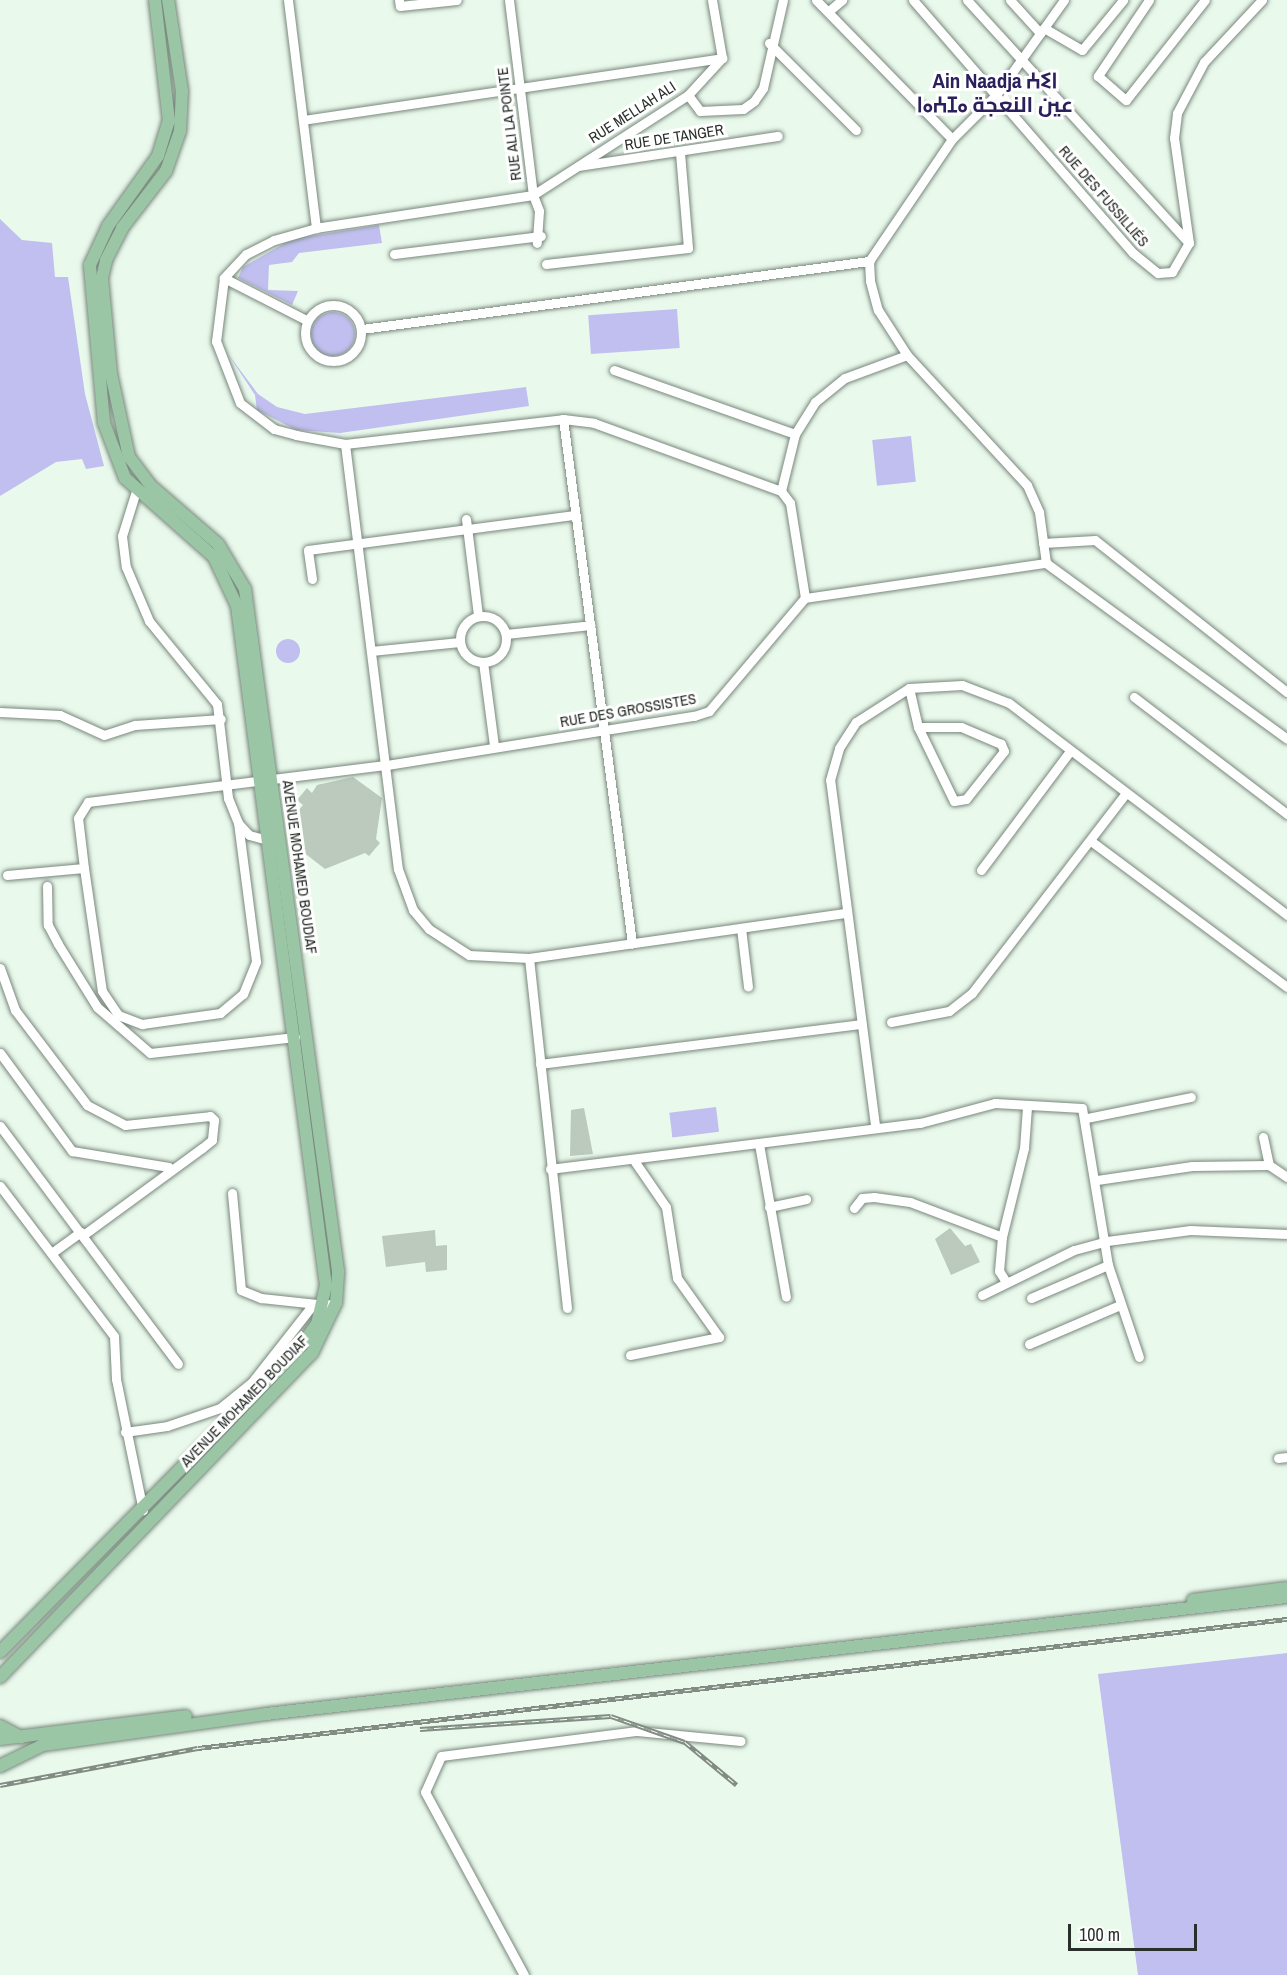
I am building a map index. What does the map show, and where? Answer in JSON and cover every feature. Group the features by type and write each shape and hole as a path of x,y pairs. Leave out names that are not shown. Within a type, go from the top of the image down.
{"main road":[{"name":"AVENUE MOHAMED BOUDIAF","path":"0,1652 298,1350 326,1304 325,1257 268,840 267,780 230,584 197,539 136,491 108,442 88,283 108,226 158,156 169,121 155,0"},
{"name":"AVENUE MOHAMED BOUDIAF","path":"0,1677 312,1353 338,1270 267,780 245,589 218,544 151,486 129,457 111,374 102,278 106,260 122,228 166,171 180,131 182,92 168,0"},
{"path":"2,1763 43,1745 266,1714 1208,1602 1287,1588"},
{"path":"2,1763 7,1752 0,1740 22,1737 1208,1602 1287,1597"},
{"path":"0,1726 22,1737"}],"street":[{"path":"296,0 288,0 316,228"},
{"path":"399,0 400,6 458,0"},
{"name":"RUE ALI LA POINTE","path":"394,254 539,239 509,0"},
{"path":"303,120 521,90 722,58 712,0"},
{"path":"688,94 700,111 743,109 763,88 769,43 781,23 783,0"},
{"path":"816,0 830,10 952,139"},
{"path":"830,10 842,0"},
{"name":"RUE DES FUSSILLIÉS","path":"913,0 1146,267 1172,272 1189,243"},
{"path":"967,0 1189,243"},
{"path":"1010,0 1042,31 1082,50 1123,0"},
{"path":"1046,563 1043,543 1027,485 907,355 878,310 869,261 952,139 996,95 1064,0"},
{"path":"1149,0 1098,76 1126,100 1205,0"},
{"path":"1189,243 1174,138 1176,112 1204,62 1262,0"},
{"path":"769,43 856,130"},
{"name":"RUE MELLAH ALI","path":"533,195 688,94 722,58"},
{"name":"RUE DE TANGER","path":"575,167 680,153 778,136"},
{"path":"546,264 688,249 680,153"},
{"path":"533,195 316,228 246,255 224,278 216,341 240,403 274,429 345,444 563,419 594,423 782,492 790,503 805,598 1046,563 1287,739"},
{"path":"362,329 869,261"},
{"path":"224,278 308,321"},
{"path":"339,306 355,315 362,329 353,353 325,360 307,343 308,321 320,309 339,306"},
{"path":"782,492 795,434 828,390 907,355"},
{"path":"614,370 795,434"},
{"path":"563,419 606,731 632,943"},
{"path":"345,444 356,545 387,765 398,869 413,910 446,944 469,955 529,958 845,913"},
{"path":"7,876 84,868 102,991 118,1015 142,1024 220,1013 243,994 256,962 238,823 227,785 221,719 198,676 149,621 126,567 122,536 136,491"},
{"path":"312,579 309,550 575,515"},
{"path":"466,519 478,616"},
{"path":"1043,543 1095,540 1287,692"},
{"name":"RUE DES GROSSISTES","path":"84,868 78,818 88,802 387,765 606,731 709,711 805,598"},
{"path":"478,616 495,619 506,634 499,657 483,662 471,658 460,642 462,629 478,616"},
{"path":"506,634 591,625"},
{"path":"371,651 460,642"},
{"path":"483,662 494,747"},
{"path":"875,1125 845,913 830,780 839,748 856,722 909,688 962,685 987,691 1287,915"},
{"path":"909,688 918,727 954,801 966,799 1004,751 1001,744 961,727 918,727"},
{"path":"1134,697 1287,814"},
{"path":"0,712 60,715 104,735 135,725 221,719"},
{"path":"981,870 1070,751"},
{"path":"891,1022 959,1005 985,980 1126,793"},
{"name":"AVENUE MOHAMED BOUDIAF","path":"238,823 249,835 268,840"},
{"path":"1091,841 1287,987"},
{"path":"47,886 48,925 58,945 97,1007 150,1053 295,1037"},
{"path":"741,928 748,987"},
{"path":"529,958 550,1169 567,1308"},
{"path":"0,968 15,1010 87,1105 116,1121 143,1126 210,1116 216,1126 212,1140 169,1167 82,1234 53,1252"},
{"path":"540,1064 862,1024"},
{"path":"0,1053 72,1151 169,1167"},
{"path":"1087,1118 1191,1097"},
{"path":"550,1169 759,1144 875,1125 920,1123 995,1103 1027,1107 1082,1108 1087,1118 1107,1241 1108,1265 1139,1357"},
{"path":"1006,1282 999,1271 1002,1237 1024,1148 1027,1107"},
{"path":"0,1126 178,1364"},
{"path":"1263,1137 1269,1165"},
{"path":"759,1144 786,1297"},
{"path":"630,1356 719,1337 677,1278 666,1207 633,1159"},
{"path":"1097,1180 1192,1166 1269,1165 1287,1177"},
{"path":"0,1186 53,1252 114,1336 125,1432 142,1510"},
{"path":"232,1193 241,1290 261,1298 326,1304"},
{"path":"854,1208 862,1198 910,1202 984,1226 987,1236 1002,1237"},
{"path":"769,1207 806,1199"},
{"path":"982,1295 1074,1250 1107,1241 1190,1230 1287,1234"},
{"path":"1031,1298 1108,1265"},
{"path":"125,1432 167,1426 229,1403 326,1304"},
{"path":"1029,1344 1120,1305"},
{"path":"524,1975 425,1792 441,1756 637,1731 741,1741"}],"shaded area":[{"path":"0,219 22,240 52,243 55,277 68,277 85,394 104,466 86,469 82,459 56,462 0,496"},
{"path":"379,225 382,243 299,253 292,262 269,265 268,290 298,291 292,305 238,278 243,267 292,239"},
{"path":"677,309 680,348 591,354 588,315"},
{"path":"333,312 348,319 355,334 348,349 333,356 318,349 311,334 318,319"},
{"path":"228,354 258,394 277,407 305,414 526,387 529,406 340,433 296,430 257,410 255,395"},
{"path":"911,436 916,482 877,486 872,440"},
{"path":"288,639 296,643 300,651 296,659 288,663 280,659 276,651 280,643"},
{"path":"716,1107 719,1132 672,1138 669,1113"},
{"path":"1287,1653 1287,1975 1138,1975 1098,1674"}],"building":[{"path":"353,777 382,798 376,839 380,843 369,856 365,853 325,869 298,848 298,811 303,805 297,800 307,788 312,793 317,785"},
{"path":"584,1108 593,1154 570,1156 571,1110"},
{"path":"950,1228 965,1246 971,1244 980,1262 951,1275 935,1239"},
{"path":"435,1230 436,1246 447,1245 447,1270 426,1272 425,1262 386,1267 382,1236"}],"railway":[{"path":"0,1785 198,1748 1287,1619"},
{"path":"420,1729 611,1716 685,1742 737,1785"}],"district":[{"name":"Ain Naadja ⵄⵉⵏ ⵏⴰⵄⵊⴰ عين النعجة","path":"995,93"}]}
